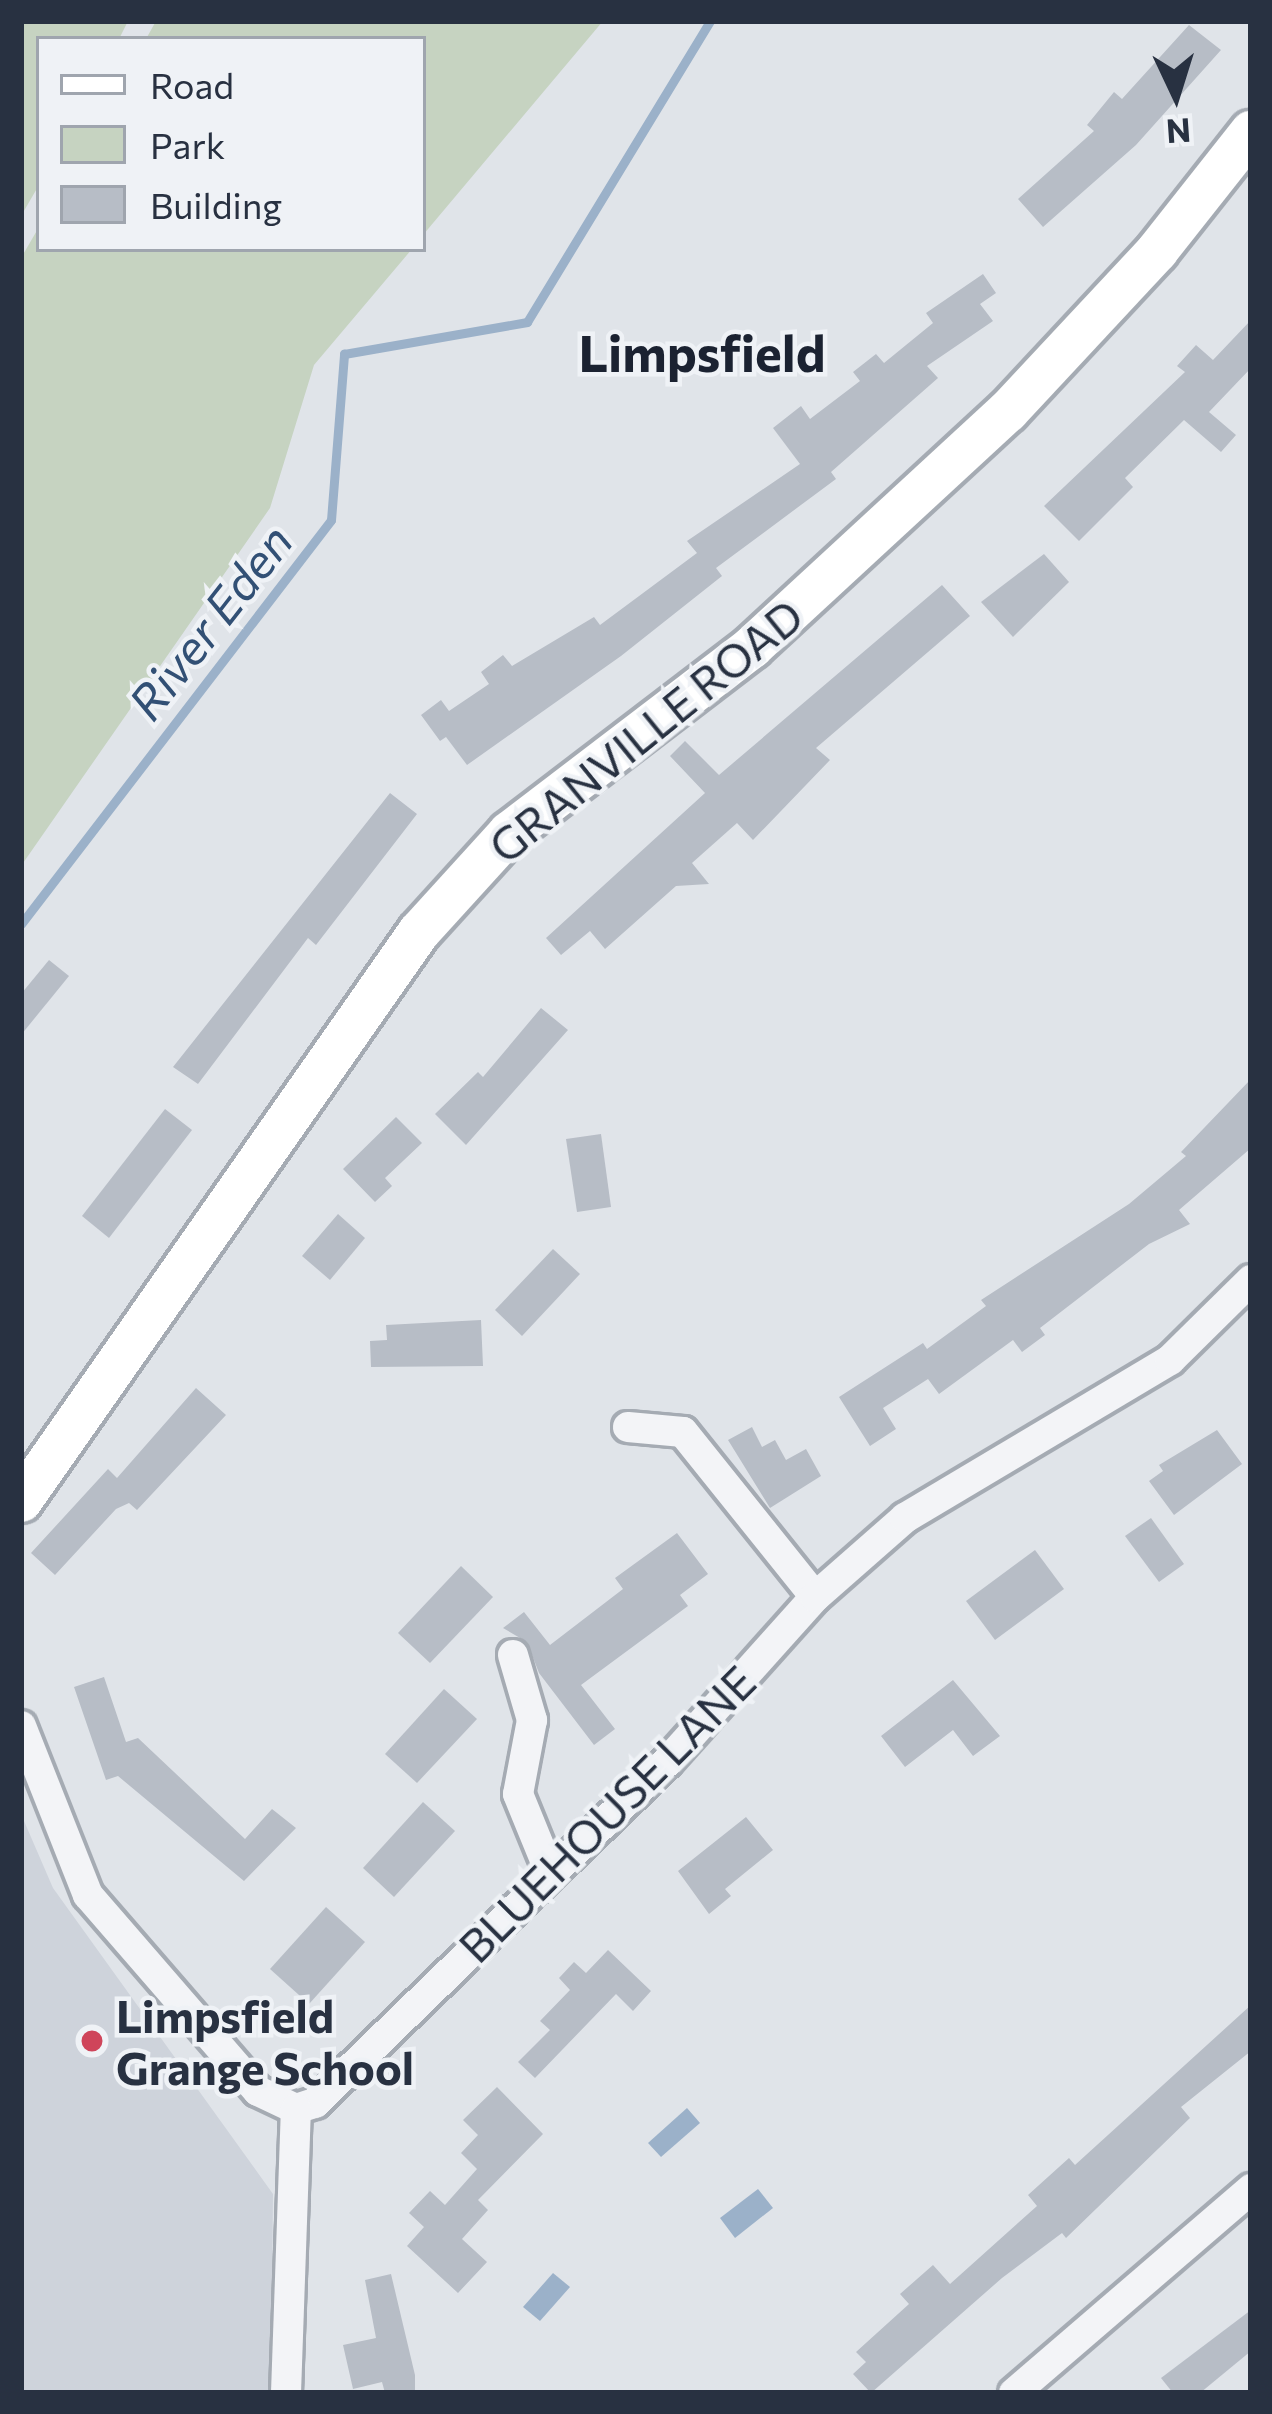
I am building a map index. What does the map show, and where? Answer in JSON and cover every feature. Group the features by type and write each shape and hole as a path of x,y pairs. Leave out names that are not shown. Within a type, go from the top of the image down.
{"street":[{"name":"GRANVILLE ROAD","path":"21,1501 419,932 509,833 752,647 1008,411 1156,250 1251,132"},
{"name":"BLUEHOUSE LANE","path":"296,2109 339,2086 549,1870 667,1762 815,1598 905,1518 1170,1360 1251,1280"},
{"path":"628,1426 682,1432 815,1598"},
{"path":"513,1654 532,1720 518,1794 549,1870"},
{"path":"21,1726 88,1895 211,2044 258,2091 296,2109 286,2393"},
{"path":"1014,2393 1251,2189"}],"shaded area":[{"name":"Limpsfield Grange School","path":"21,1814 53,1888 273,2194 271,2393 21,2393"}],"green space":[{"path":"21,21 128,21 120,36 36,36 36,190 21,216"},
{"path":"156,21 603,21 426,231 426,36 148,36"},
{"path":"36,232 36,252 409,252 314,365 270,508 21,866 21,258"}],"water":[{"path":"687,2108 700,2123 661,2157 648,2143"},
{"path":"758,2189 773,2208 735,2238 720,2218"},
{"path":"553,2273 570,2287 540,2321 523,2307"}],"building":[{"path":"1189,25 1221,50 1136,145 1043,227 1018,199 1094,131 1087,125 1114,92 1122,99"},
{"path":"983,274 996,293 980,304 993,321 927,366 938,378 831,472 836,479 716,568 722,576 621,656 467,765 446,737 440,741 421,715 441,700 449,711 489,684 481,672 503,655 512,666 594,617 600,625 697,553 687,541 800,464 773,428 801,406 810,419 860,381 853,372 876,354 884,363 933,323 926,313"},
{"path":"1251,320 1251,368 1209,412 1236,435 1221,452 1184,420 1125,478 1133,487 1079,541 1044,506 1185,372 1177,366 1196,345 1213,360"},
{"path":"1044,554 1069,582 1013,637 981,602"},
{"path":"942,585 970,616 816,748 830,760 753,840 737,823 692,863 709,884 676,886 605,949 590,931 561,955 546,938 705,793 670,756 685,741 719,775"},
{"path":"390,793 417,814 316,945 308,938 198,1084 173,1067"},
{"path":"49,960 69,976 21,1035 21,994"},
{"path":"541,1008 568,1030 466,1145 435,1114 478,1072 483,1077"},
{"path":"1251,1079 1251,1148 1179,1210 1190,1224 1149,1244 1040,1328 1045,1335 1022,1352 1013,1340 939,1394 928,1379 883,1408 896,1429 870,1446 839,1397 923,1343 927,1349 986,1306 981,1300 1129,1204 1186,1156 1181,1152"},
{"path":"165,1109 192,1130 109,1238 82,1216"},
{"path":"396,1117 422,1143 385,1178 392,1186 375,1202 343,1169"},
{"path":"601,1134 611,1207 577,1212 566,1139"},
{"path":"338,1214 365,1238 330,1280 302,1256"},
{"path":"553,1249 580,1274 522,1336 495,1310"},
{"path":"481,1320 483,1366 371,1367 370,1341 387,1340 386,1325"},
{"path":"196,1388 226,1415 137,1510 129,1503 116,1509 55,1575 31,1553 108,1469 117,1478"},
{"path":"752,1427 762,1447 775,1440 786,1460 806,1449 821,1476 770,1508 728,1440"},
{"path":"1217,1430 1242,1464 1174,1515 1149,1481 1163,1471 1159,1465"},
{"path":"1151,1518 1184,1564 1159,1582 1125,1536"},
{"path":"677,1533 708,1574 680,1595 688,1606 581,1685 615,1729 594,1745 539,1673 527,1642 503,1628 524,1612 550,1645 623,1589 615,1578"},
{"path":"1035,1550 1064,1589 995,1640 966,1601"},
{"path":"461,1566 493,1597 430,1663 398,1633"},
{"path":"104,1677 126,1742 138,1738 245,1839 272,1809 296,1828 244,1881 118,1776 106,1780 74,1687"},
{"path":"953,1680 1000,1736 973,1756 953,1730 905,1767 881,1736"},
{"path":"444,1689 477,1719 417,1783 385,1754"},
{"path":"423,1802 455,1831 394,1897 363,1868"},
{"path":"746,1817 773,1850 725,1889 731,1896 709,1914 678,1871"},
{"path":"326,1907 365,1942 309,2004 270,1969"},
{"path":"608,1950 651,1991 633,2011 616,1994 535,2078 518,2062 550,2030 540,2021 570,1990 559,1978 574,1962 586,1973"},
{"path":"1251,2005 1251,2051 1181,2107 1190,2118 1066,2238 1062,2233 1002,2278 871,2393 853,2374 866,2362 856,2352 909,2304 900,2294 933,2265 950,2284 1037,2206 1028,2195 1069,2158 1075,2165"},
{"path":"497,2087 543,2134 478,2200 488,2210 462,2239 487,2262 458,2293 407,2246 424,2227 409,2213 430,2191 445,2205 477,2169 461,2153 478,2135 463,2120"},
{"path":"391,2274 415,2393 385,2393 382,2382 353,2389 343,2345 376,2338 365,2280"},
{"path":"1251,2310 1251,2351 1200,2393 1173,2393 1161,2378"}],"waterway":[{"name":"River Eden","path":"21,924 331,520 344,354 527,322 710,21"}],"place":[{"name":"Limpsfield Grange School","path":"92,2041"}],"district":[{"name":"Limpsfield","path":"702,352"}]}
